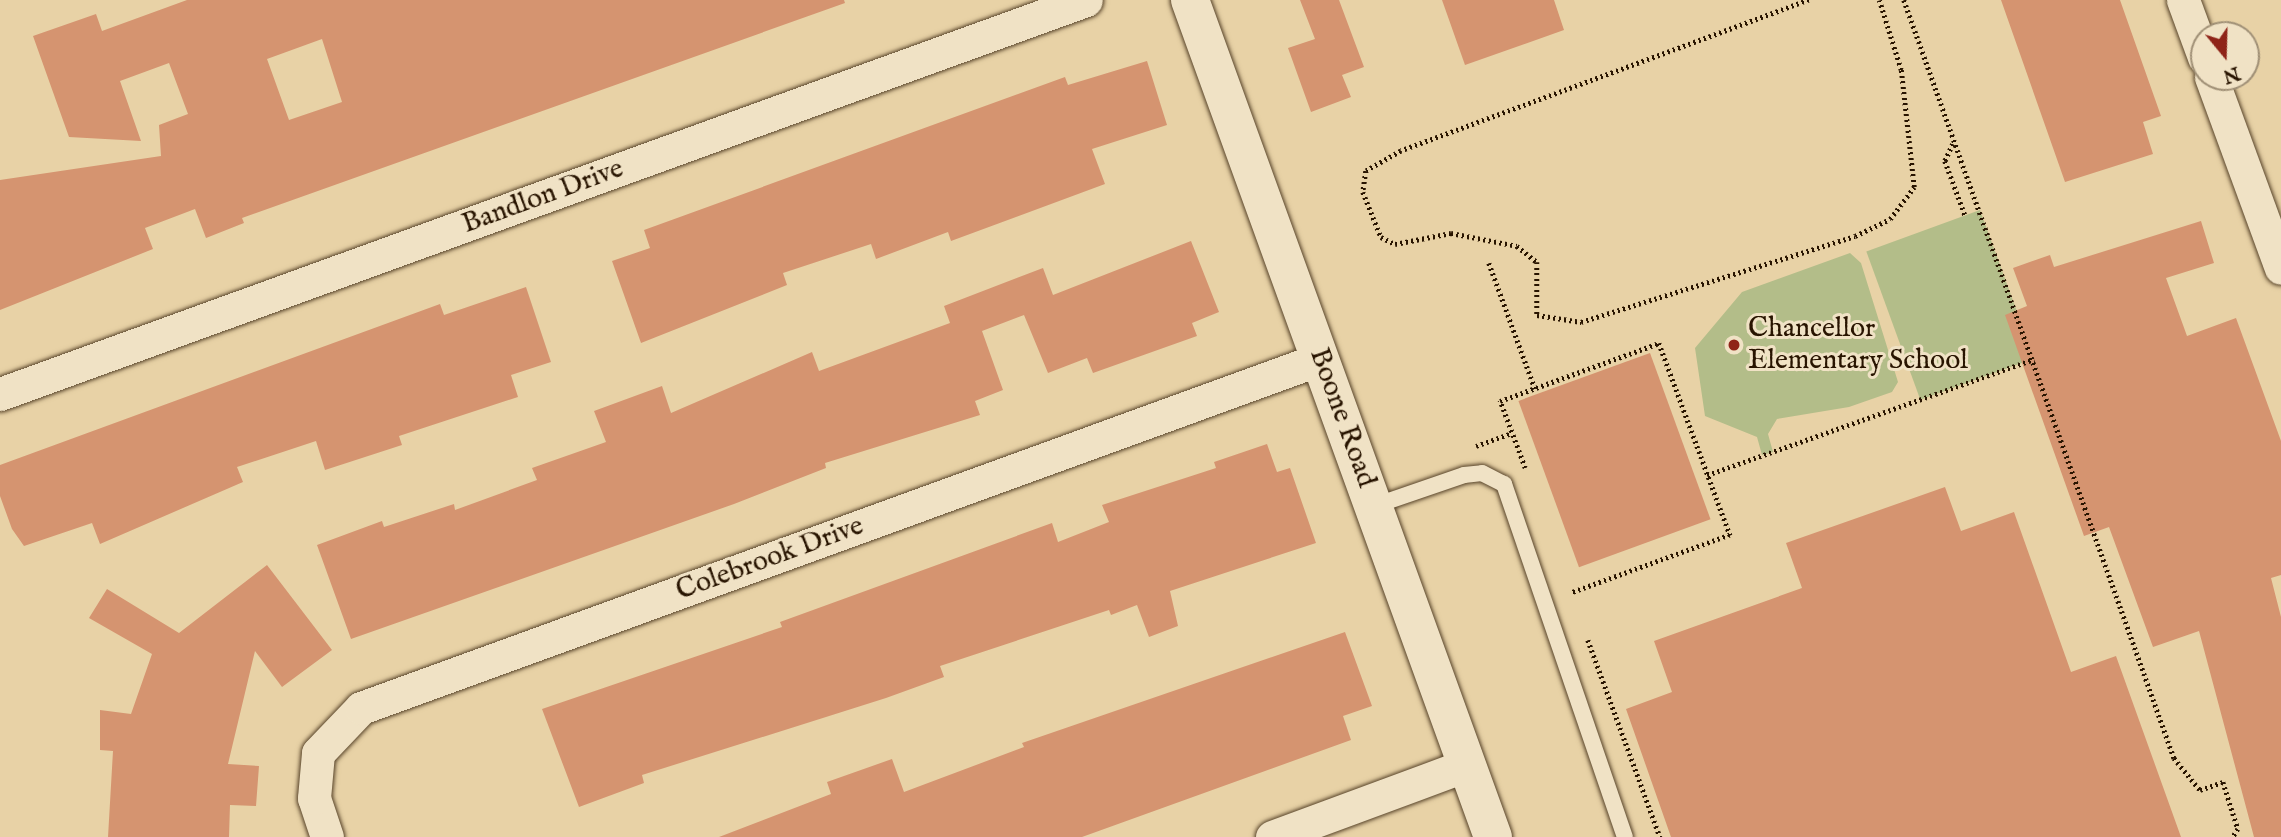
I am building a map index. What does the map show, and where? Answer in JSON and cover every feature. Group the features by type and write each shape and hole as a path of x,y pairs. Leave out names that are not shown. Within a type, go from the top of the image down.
{"street":[{"name":"Bandlon Drive","path":"0,394 1086,0"},
{"name":"Boone Road","path":"1190,0 1493,837"},
{"path":"2183,0 2191,21"},
{"path":"2216,91 2281,268"},
{"name":"Colebrook Drive","path":"327,837 314,798 318,752 361,708 1320,359"},
{"path":"1272,837 1467,765"}],"lane":[{"path":"1374,506 1464,475 1482,473 1504,484 1625,837"}],"path":[{"path":"1809,0 1401,151 1366,171 1363,192 1381,237 1395,244 1451,233 1517,246 1537,262 1537,315 1581,322 1854,236 1890,219 1913,187 1901,70 1879,0"},
{"path":"1904,0 1953,144 2034,359 2174,758 2200,790 2222,782 2238,828 2233,837"},
{"path":"1953,144 1945,161 1965,215"},
{"path":"1489,263 1535,389"},
{"path":"1530,482 1500,401 1659,343 1730,535 1571,593"},
{"path":"1707,475 2034,359"},
{"path":"1566,580 1575,605"},
{"path":"1584,631 1660,837"}],"green space":[{"path":"1980,210 2034,358 1920,400 1866,251"},
{"path":"1850,253 1861,263 1898,382 1892,392 1849,407 1777,419 1768,434 1773,452 1762,455 1757,437 1705,416 1695,348 1742,292"}],"building":[{"path":"187,0 844,0 845,3 242,218 244,223 206,238 195,209 145,228 153,249 0,310 0,180 161,156 159,125 188,114 169,63 120,81 141,141 69,137 33,36 96,14 102,31","holes":["322,39 342,102 289,120 267,59"]},
{"path":"1300,0 1339,0 1364,67 1342,75 1351,97 1311,112 1288,48 1315,39"},
{"path":"1442,0 1554,0 1564,30 1465,65"},
{"path":"2001,0 2120,0 2161,116 2143,122 2153,154 2065,182"},
{"path":"1147,61 1167,125 1092,149 1105,184 951,241 948,232 876,259 871,244 783,273 787,285 641,343 612,261 650,248 644,230 1065,77 1068,85"},
{"path":"2201,221 2214,263 2166,278 2187,336 2236,318 2281,441 2281,575 2271,578 2281,617 2281,837 2254,837 2199,631 2153,647 2109,527 2084,536 2005,315 2027,306 2013,268 2050,255 2054,267"},
{"path":"1191,241 1219,312 1192,323 1197,336 1093,373 1087,358 1048,373 1024,315 982,331 1003,390 975,401 980,415 825,463 826,468 734,504 351,639 317,545 382,521 384,527 454,504 455,510 537,480 532,468 606,442 594,411 662,386 671,413 812,352 819,371 950,323 944,306 1043,268 1053,295"},
{"path":"526,287 551,362 511,375 518,397 399,436 402,445 325,470 316,441 237,467 243,482 100,544 92,523 24,546 12,529 0,496 0,465 440,304 444,315"},
{"path":"1650,353 1711,519 1579,567 1518,401"},
{"path":"1267,444 1277,472 1290,468 1316,543 1170,591 1178,626 1149,637 1137,605 1111,615 1109,610 940,666 944,677 886,698 642,775 644,783 579,807 542,709 782,627 780,622 1052,523 1058,542 1109,522 1102,505 1216,468 1214,462"},
{"path":"1945,487 1961,531 2014,512 2071,672 2116,656 2181,837 1671,837 1626,709 1672,692 1654,641 1802,588 1786,543"},
{"path":"267,565 332,650 282,687 255,651 228,764 259,766 256,806 230,805 229,837 108,837 113,751 100,750 100,710 131,714 152,654 89,618 107,589 179,633"},
{"path":"1345,632 1372,706 1343,716 1351,740 1082,837 719,837 831,794 827,782 892,759 904,792 1024,747 1022,743"}],"place":[{"name":"Chancellor Elementary School","path":"1734,345"}]}
